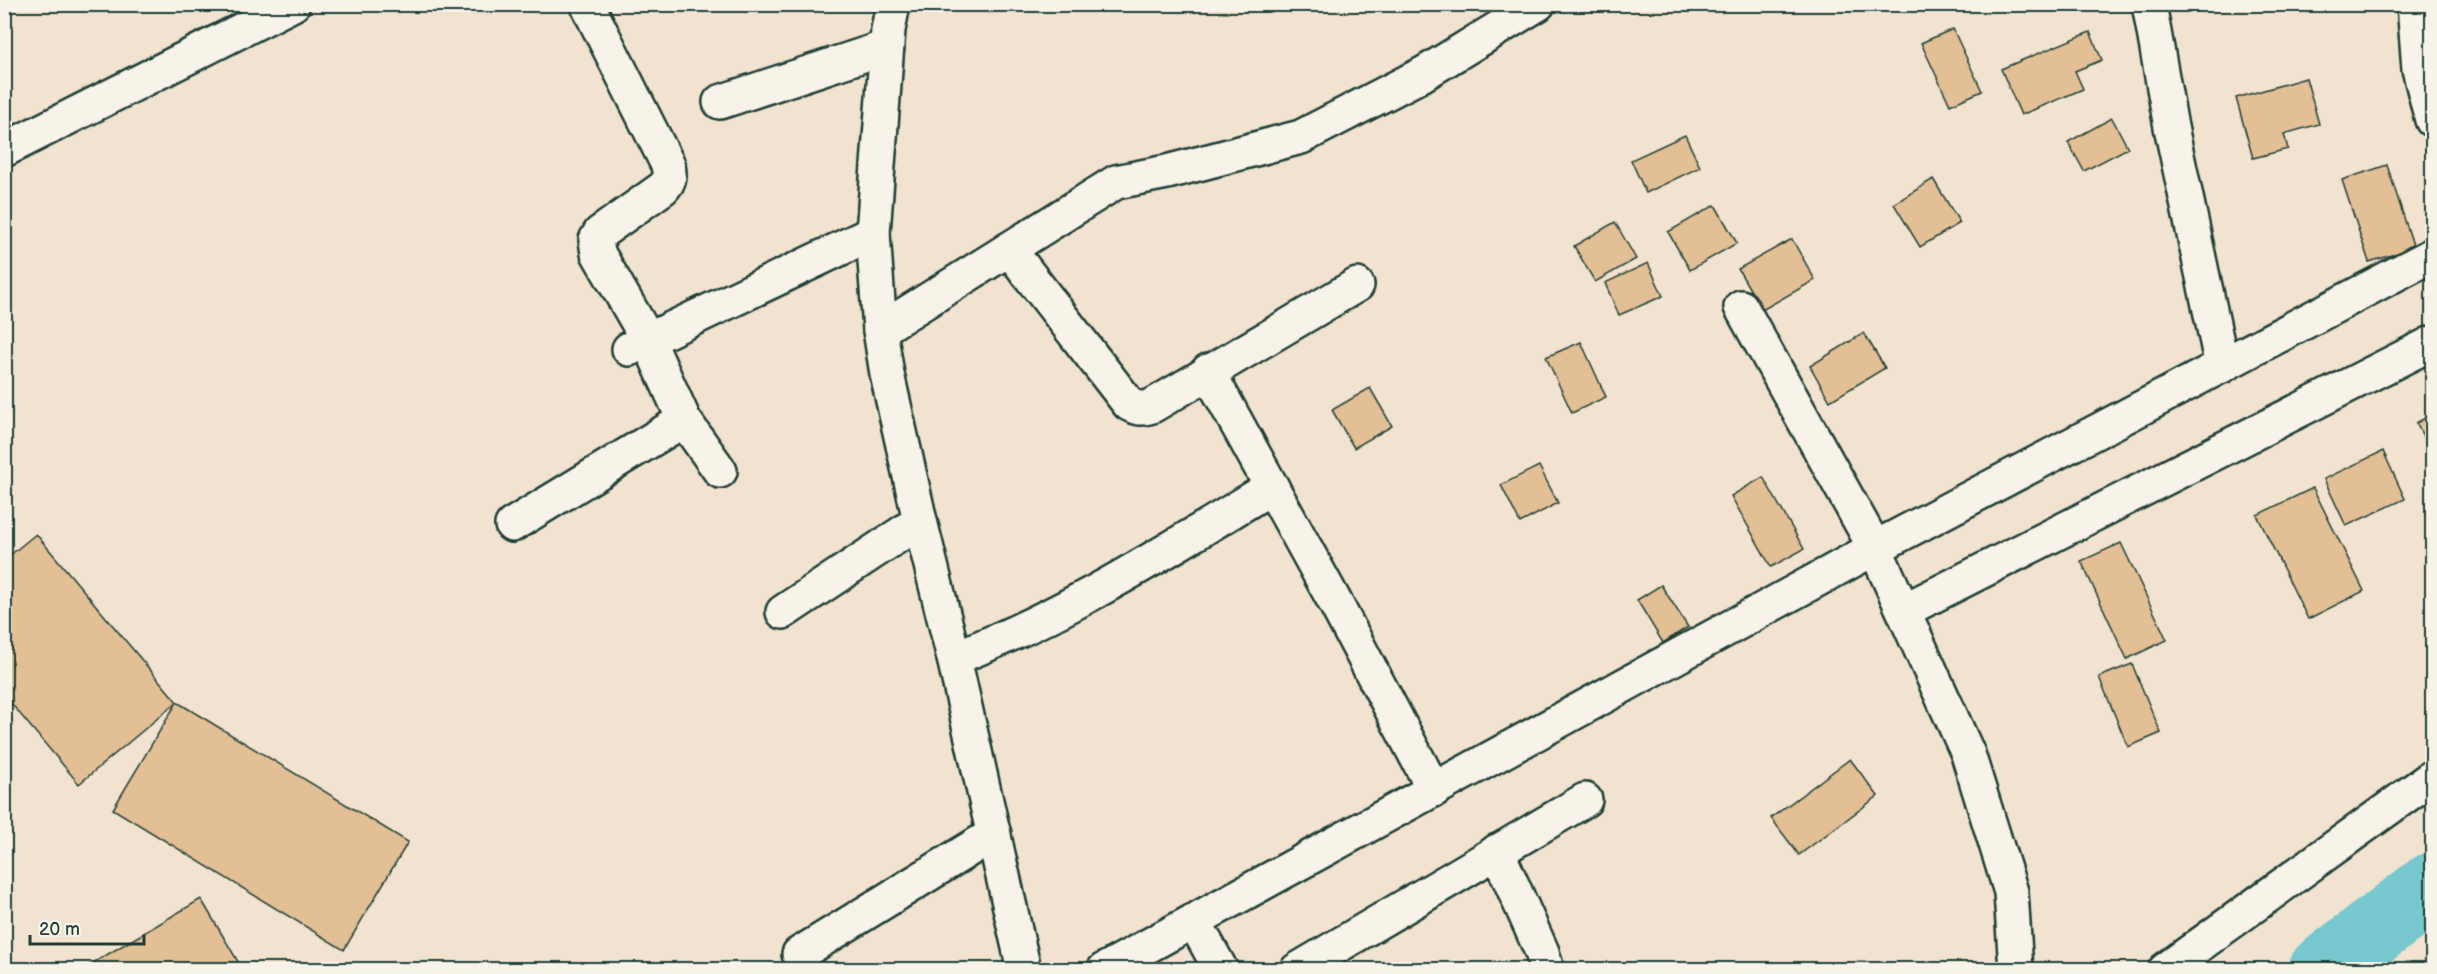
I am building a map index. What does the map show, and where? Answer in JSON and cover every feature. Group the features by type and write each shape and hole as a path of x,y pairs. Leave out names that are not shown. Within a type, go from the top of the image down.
{"street":[{"path":"4,150 292,4"},
{"path":"587,4 668,165 669,174 668,183 663,188 600,233 596,240 598,253 638,345 684,420 720,471"},
{"path":"893,4 886,47 873,233 880,330 887,374 920,521 954,658 1024,969"},
{"path":"880,330 1116,182 1167,172 1301,137 1423,74 1538,4"},
{"path":"2149,4 2171,128 2222,366"},
{"path":"2414,4 2419,69 2433,120"},
{"path":"720,102 886,47"},
{"path":"638,345 873,233"},
{"path":"1009,249 1130,404 1144,409 1357,285"},
{"path":"1104,969 1875,548 2433,255"},
{"path":"1742,307 1875,548 1905,610 1968,754 2011,892 2016,969"},
{"path":"1905,610 2433,343"},
{"path":"1208,371 1434,790"},
{"path":"512,525 684,420"},
{"path":"954,658 1005,638 1111,584 1272,487"},
{"path":"783,612 920,521"},
{"path":"2165,969 2433,777"},
{"path":"1297,969 1585,800"},
{"path":"798,954 994,834"},
{"path":"1497,851 1542,952 1547,969"},
{"path":"1194,921 1221,969"}],"building":[{"path":"1953,29 1982,91 1950,105 1921,43"},
{"path":"2090,32 2102,60 2075,71 2083,89 2021,115 2001,69"},
{"path":"2306,78 2319,124 2284,134 2288,149 2253,158 2236,98"},
{"path":"2112,118 2128,148 2084,171 2068,142"},
{"path":"1685,135 1700,167 1646,193 1631,160"},
{"path":"2387,165 2414,248 2369,262 2342,180"},
{"path":"1933,179 1960,223 1920,247 1894,204"},
{"path":"1715,205 1737,243 1690,270 1668,232"},
{"path":"1615,222 1636,259 1595,282 1574,246"},
{"path":"1792,239 1815,280 1762,310 1738,269"},
{"path":"1648,263 1663,296 1619,315 1605,283"},
{"path":"1864,333 1885,368 1830,401 1810,366"},
{"path":"1581,342 1606,397 1572,413 1546,357"},
{"path":"1370,388 1392,426 1354,448 1332,410"},
{"path":"2432,414 2432,453 2416,423"},
{"path":"2383,451 2405,499 2346,526 2324,479"},
{"path":"1539,466 1558,503 1520,523 1501,485"},
{"path":"1763,477 1804,549 1771,567 1731,496"},
{"path":"2313,488 2364,591 2308,619 2257,515"},
{"path":"36,534 177,702 79,784 4,695 4,560"},
{"path":"2121,543 2167,640 2127,659 2081,561"},
{"path":"1661,585 1688,627 1663,643 1637,600"},
{"path":"2132,664 2161,733 2128,747 2099,677"},
{"path":"177,702 408,842 344,950 113,809"},
{"path":"1850,759 1878,796 1799,855 1771,818"},
{"path":"201,899 243,970 81,970"}],"waterway":[{"path":"2323,970 2432,887"}]}
